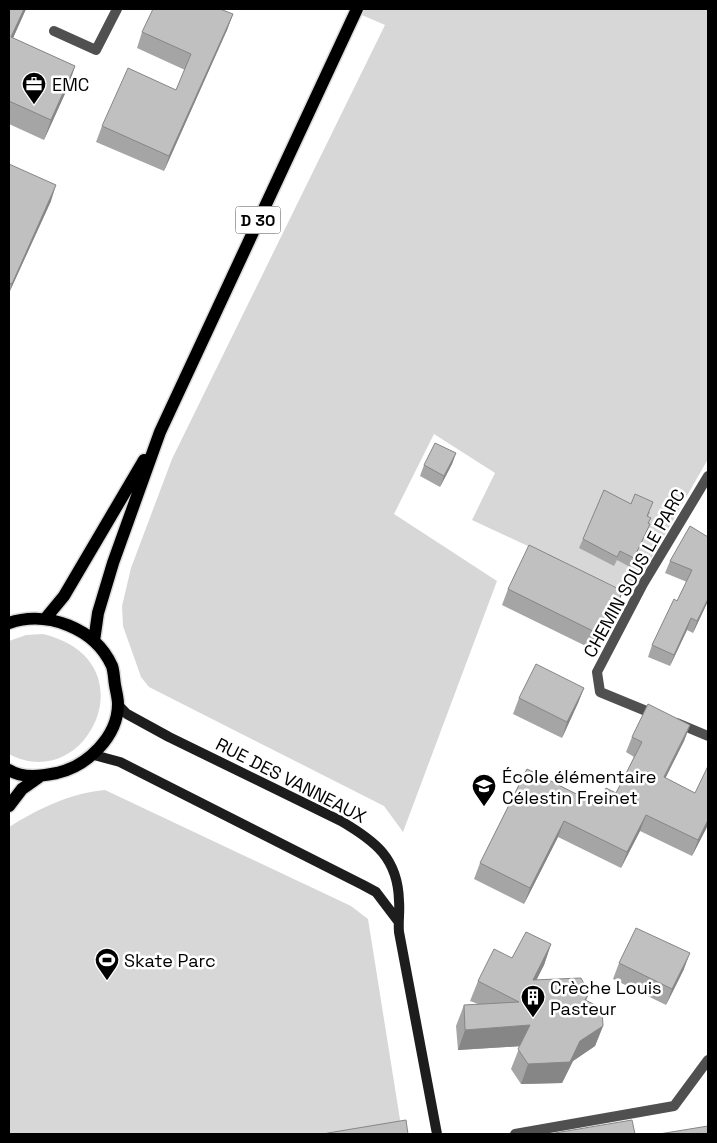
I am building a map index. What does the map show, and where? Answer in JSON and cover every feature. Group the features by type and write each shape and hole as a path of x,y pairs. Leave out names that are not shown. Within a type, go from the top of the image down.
{"main road":[{"name":"D 30","path":"94,641 98,613 113,563 160,432 357,9"},
{"name":"D 30","path":"45,619 64,596 160,432"},
{"path":"9,623 45,619 72,626 94,641 112,666 118,705 110,732 94,755 72,770 39,777 22,789 9,806"},
{"path":"9,770 39,777"}],"street":[{"path":"54,31 96,50 117,9"},
{"name":"CHEMIN SOUS LE PARC","path":"708,476 643,584 598,672 600,692 708,736"},
{"name":"RUE DES VANNEAUX","path":"118,705 127,714 169,737 342,821 375,843 385,853 394,874 400,900 398,921 437,1134"},
{"name":"RUE DES VANNEAUX","path":"94,755 120,762 376,892 398,921"},
{"path":"515,1134 674,1106 708,1060"}],"shaded area":[{"path":"357,9 708,9 708,459 631,594 472,520 495,473 434,434 394,514 497,581 403,832 384,806 149,687 141,677 123,626 122,606 131,568 172,459 385,25 355,12"},
{"path":"43,634 76,648 95,670 101,694 96,719 83,741 63,757 37,762 9,754 9,641 26,635"},
{"path":"105,790 351,906 368,919 402,1132 388,1134 9,1134 9,827 31,814 67,798"}],"building":[{"path":"9,9 24,9 11,37 75,66 51,120 9,101"},
{"path":"153,9 220,9 233,14 169,156 102,126 128,68 176,90 191,54 142,32"},
{"path":"9,164 56,185 12,284 9,283"},
{"path":"435,443 456,453 444,476 424,465"},
{"path":"604,490 631,504 635,494 653,502 647,516 651,518 648,523 650,524 634,558 620,551 617,557 583,539"},
{"path":"690,526 708,537 708,599 697,621 691,618 674,655 652,645 674,599 677,601 692,570 670,561"},
{"path":"529,545 623,591 601,635 508,589"},
{"path":"536,664 584,688 567,722 519,698"},
{"path":"648,704 690,725 664,777 695,793 708,766 708,820 698,840 646,815 627,852 564,821 530,888 480,863 527,769 598,805 606,788 616,793 642,742 632,737"},
{"path":"636,928 690,953 672,989 619,963"},
{"name":"Crèche Louis Pasteur","path":"526,932 551,944 533,980 581,978 589,993 585,1000 602,1008 603,1026 580,1041 570,1062 528,1064 518,1049 530,1025 465,1030 464,1005 519,1002 478,981 494,949 512,958"},
{"path":"406,1120 408,1134 322,1134"},
{"path":"632,1120 635,1134 549,1134"},
{"path":"708,1126 708,1134 659,1134"}],"place":[{"name":"EMC","path":"34,105"},
{"name":"École élémentaire Célestin Freinet","path":"484,807"},
{"name":"Skate Parc","path":"107,981"},
{"name":"Crèche Louis Pasteur","path":"533,1018"}]}
